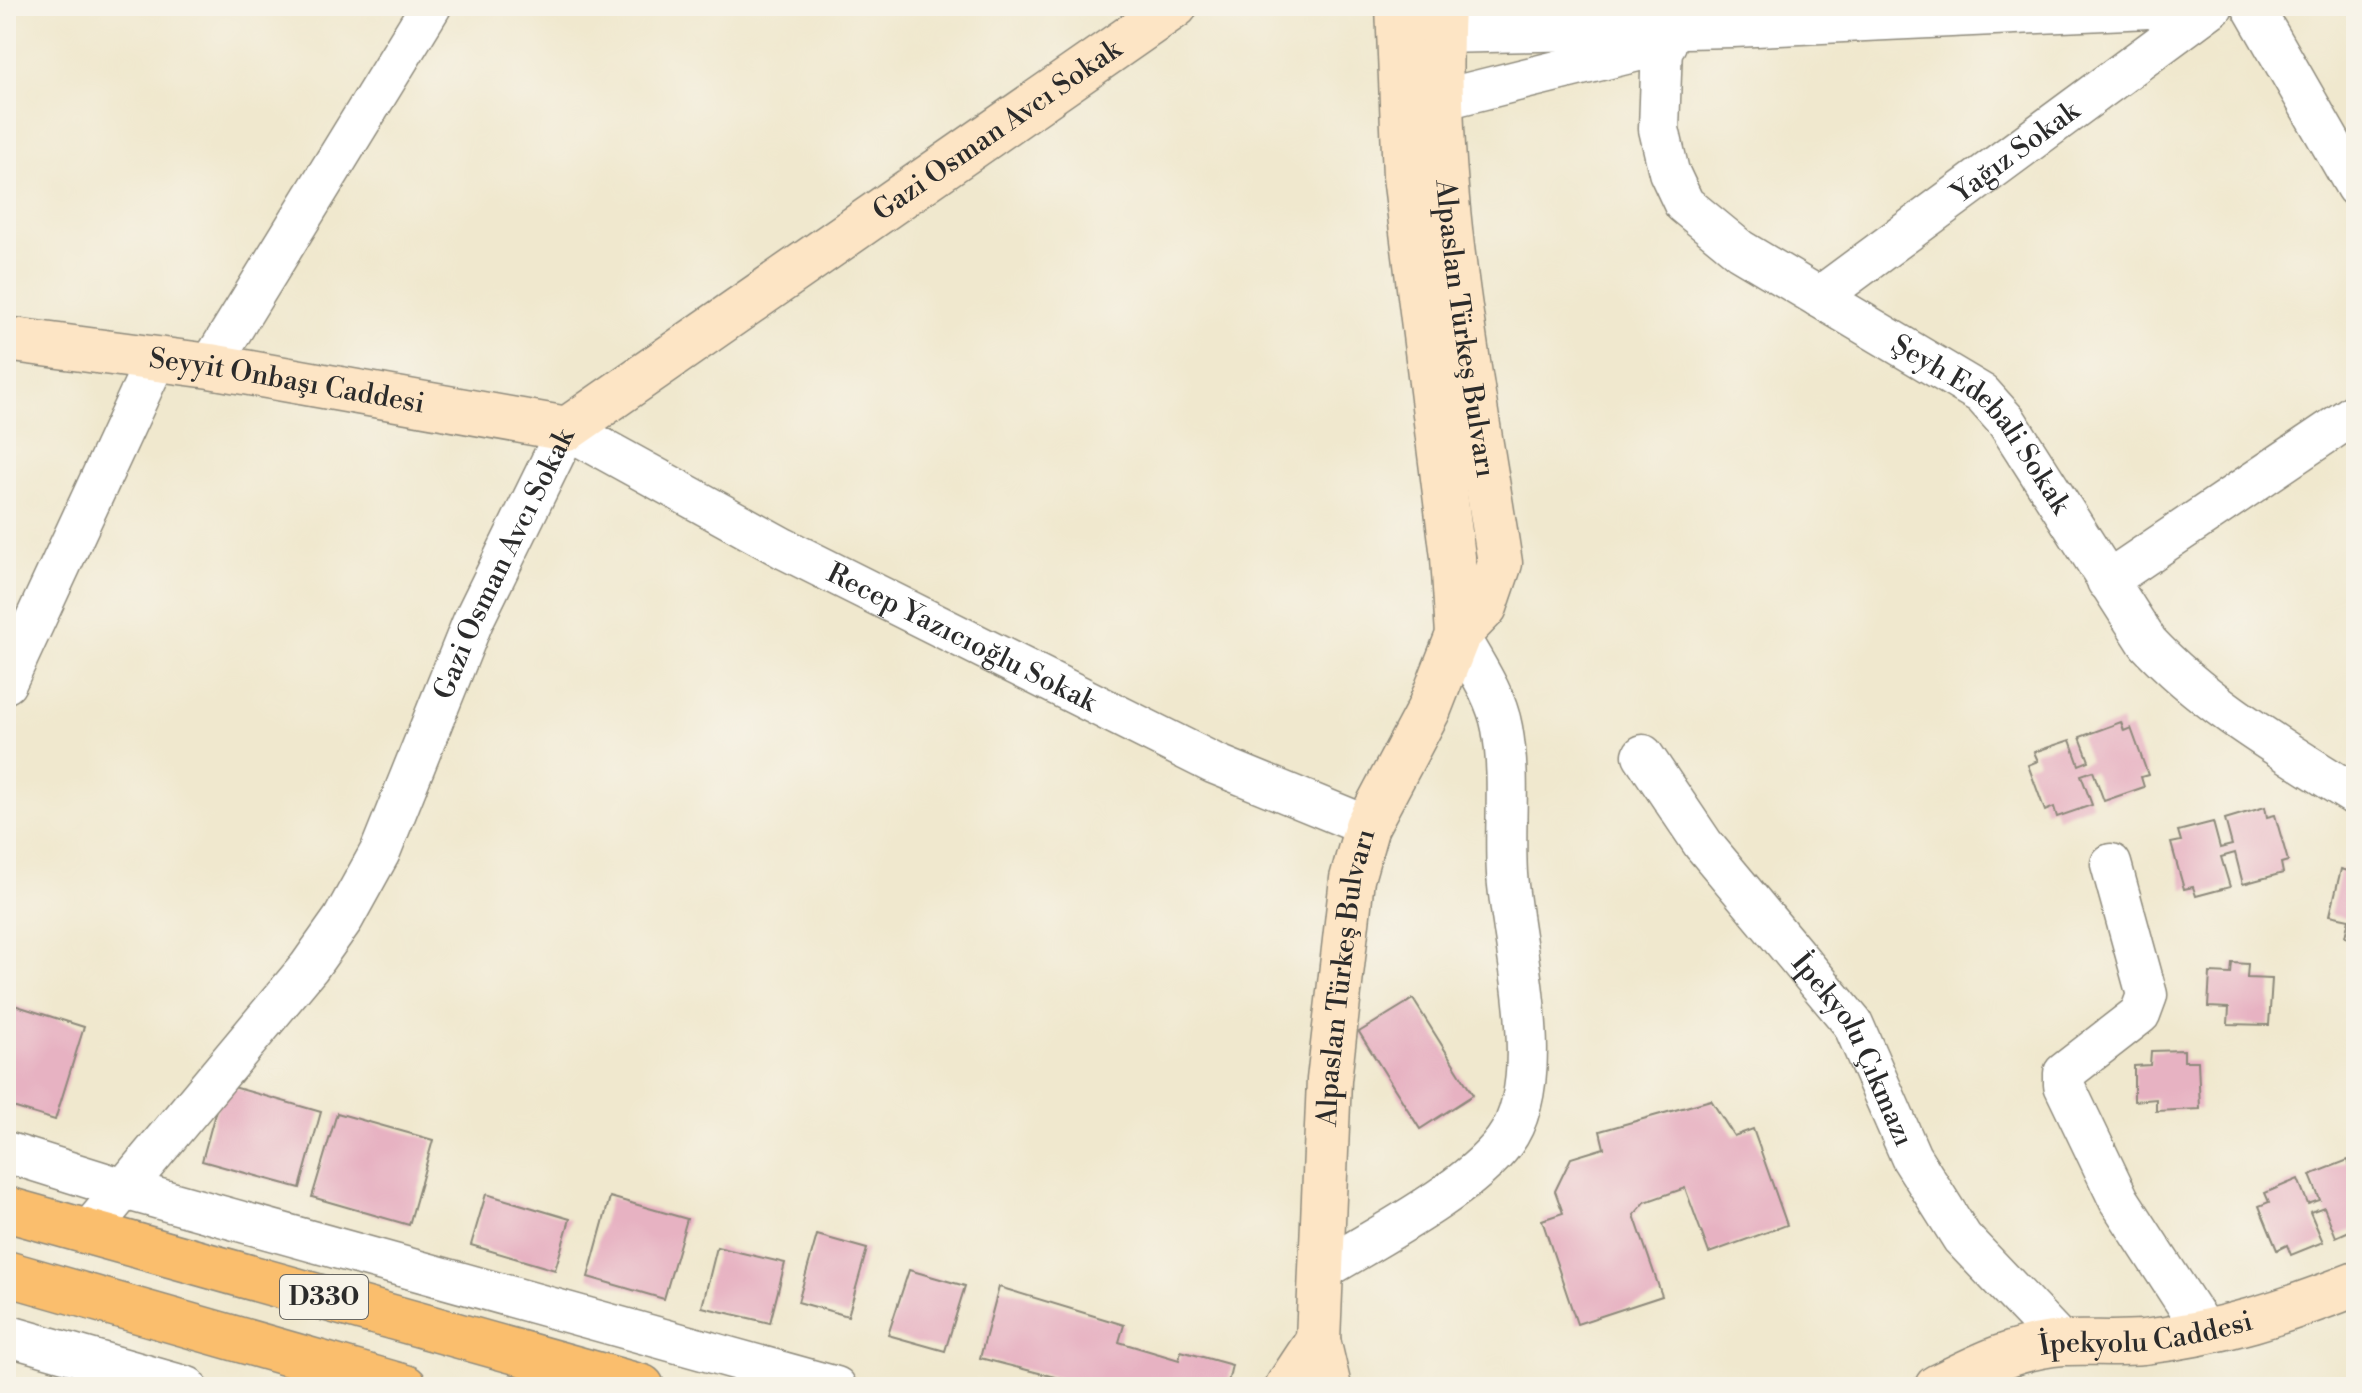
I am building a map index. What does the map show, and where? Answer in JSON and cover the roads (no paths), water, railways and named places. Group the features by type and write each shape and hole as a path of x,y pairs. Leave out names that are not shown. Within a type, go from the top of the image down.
{"highway":[{"name":"D330","path":"6,1209 642,1387"},
{"name":"D330","path":"22,1278 405,1387"}],"street":[{"path":"210,366 431,6"},
{"name":"Gazi Osman Avcı Sokak","path":"88,1232 309,967 343,919 380,852 473,621 567,429 1175,6"},
{"name":"Alpaslan Türkeş Bulvarı","path":"1398,6 1405,176 1453,557 1458,635"},
{"path":"1441,20 1733,27 2193,6"},
{"name":"Yağız Sokak","path":"1819,297 2213,6"},
{"path":"2252,6 2356,187"},
{"name":"Alpaslan Türkeş Bulvarı","path":"1329,1387 1318,1340 1329,1080 1352,879 1367,826 1429,709 1458,635 1485,607 1500,563 1450,237 1440,100 1441,20"},
{"path":"1440,100 1733,27"},
{"name":"Şeyh Edebali Sokak","path":"1662,45 1659,129 1669,172 1684,204 1740,250 1982,394 2007,422 2148,643 2177,673 2356,796"},
{"name":"Seyyit Onbaşı Caddesi","path":"6,339 210,366 567,429"},
{"path":"6,683 156,359"},
{"path":"2107,581 2356,413"},
{"name":"Recep Yazıcıoğlu Sokak","path":"567,429 783,548 1213,763 1367,826"},
{"path":"1321,1271 1441,1197 1503,1143 1518,1117 1526,1083 1525,1009 1507,876 1507,763 1502,725 1491,694 1458,635"},
{"name":"İpekyolu Çıkmazı","path":"1643,755 1703,844 1853,1024 1911,1157 1946,1216 1962,1238 2062,1343"},
{"path":"2111,864 2147,995 2140,1014 2064,1073 2064,1085 2119,1200 2204,1331"},
{"path":"6,1152 124,1189 836,1387"},
{"path":"22,1278 9,1345 187,1387"},
{"name":"İpekyolu Caddesi","path":"1937,1387 1994,1358 2062,1343 2143,1342 2204,1331 2289,1311 2356,1284"},
{"path":"1287,1387 1318,1340"}]}
